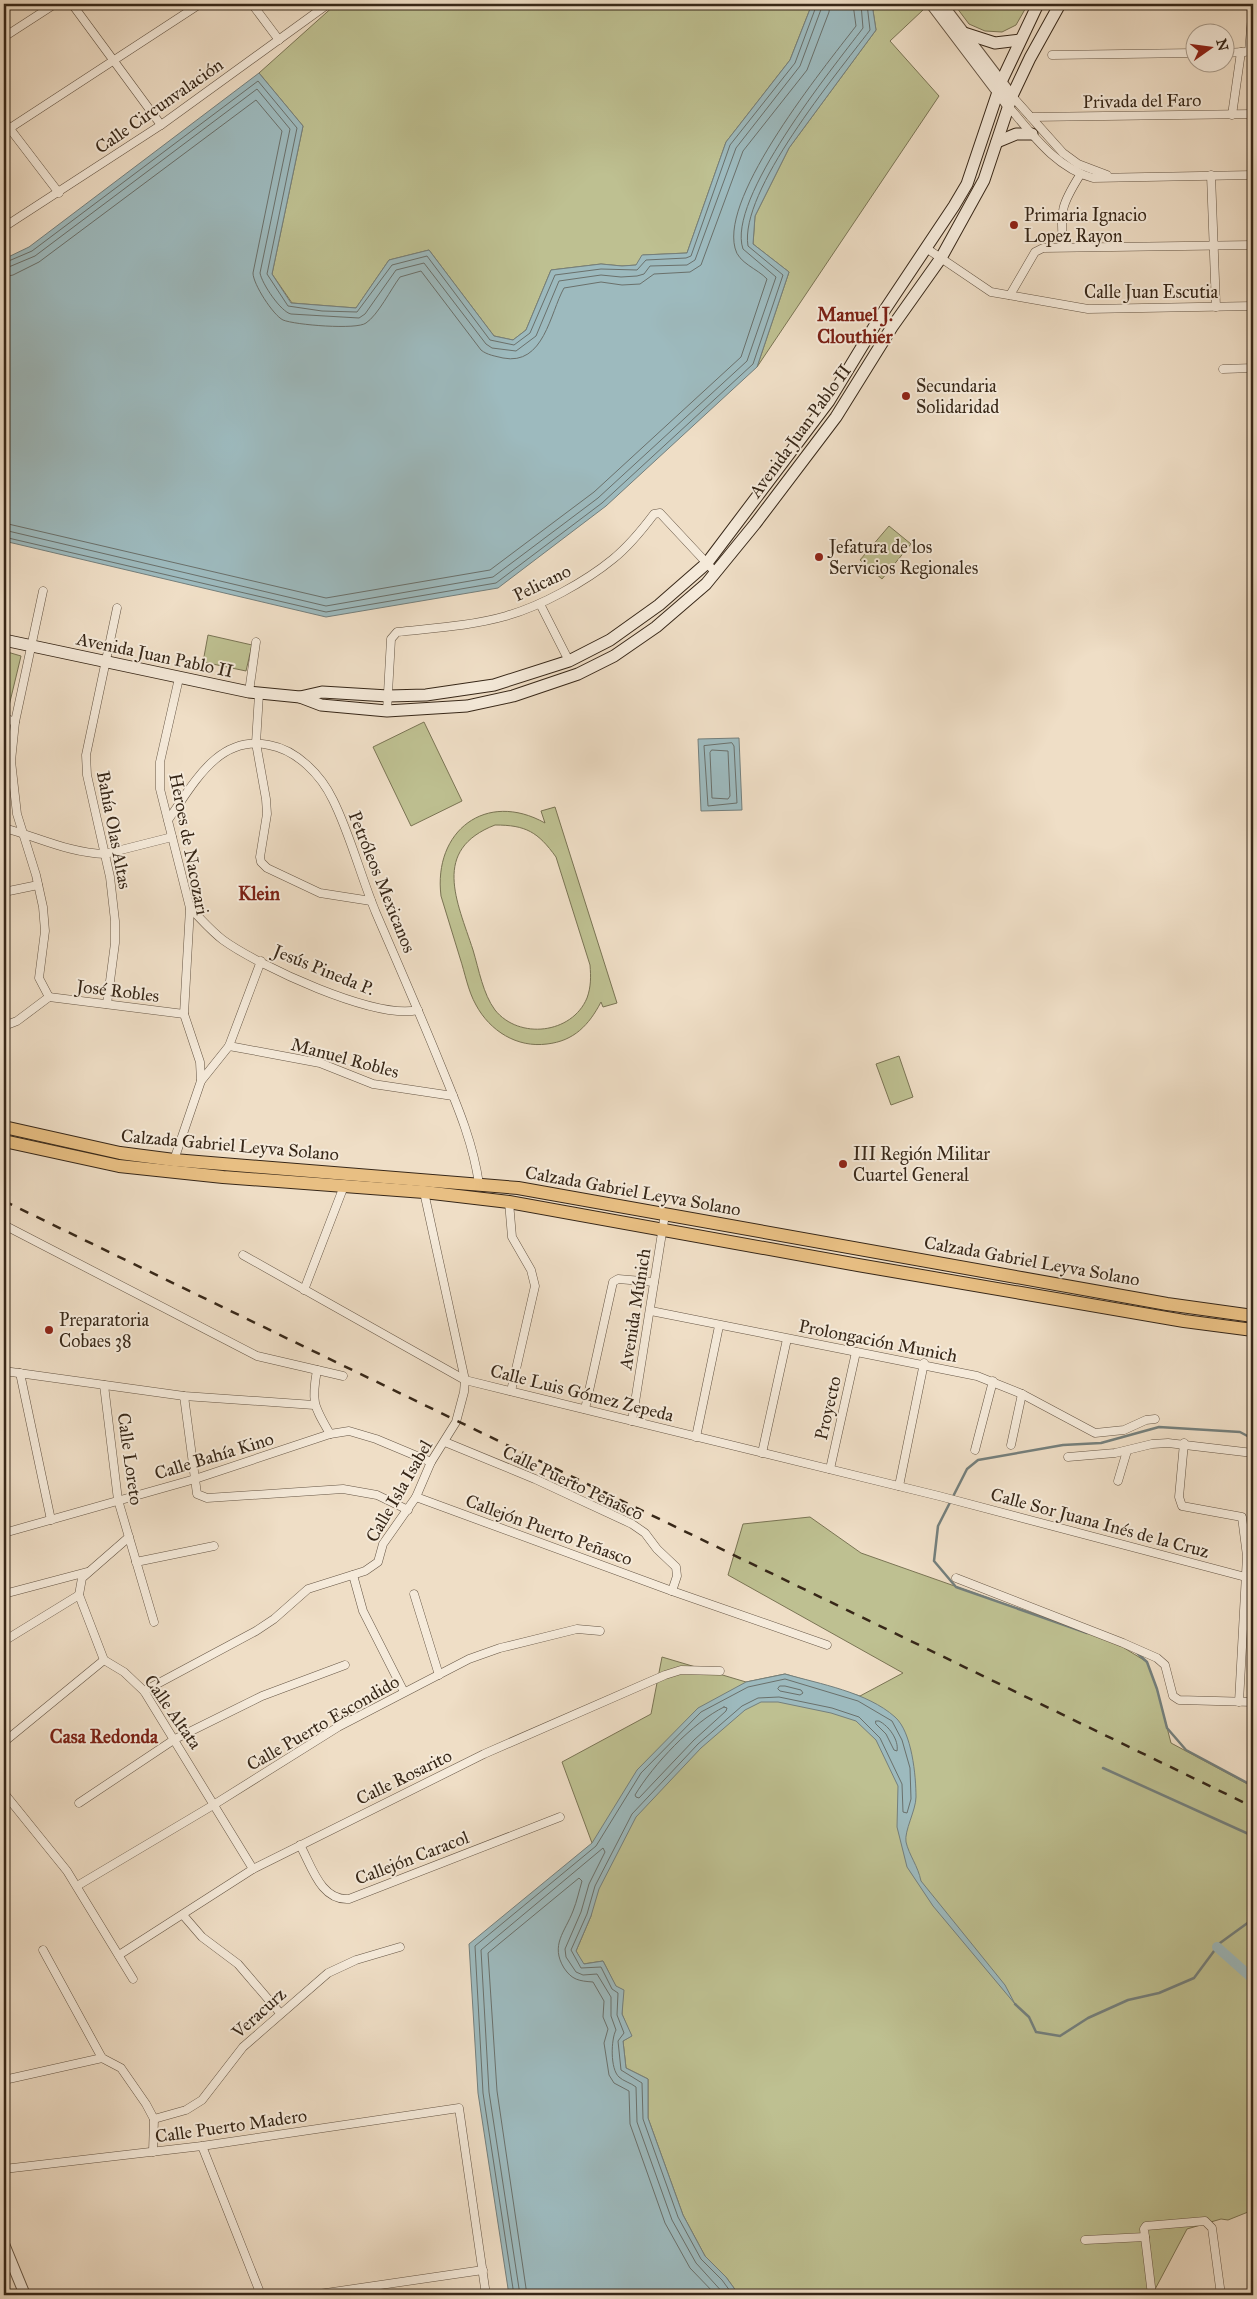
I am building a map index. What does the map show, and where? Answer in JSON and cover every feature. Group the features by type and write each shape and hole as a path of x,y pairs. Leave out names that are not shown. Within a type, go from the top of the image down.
{"main road":[{"name":"Avenida Juan Pablo II","path":"300,697 322,692 388,696 426,695 494,685 569,661 634,625 677,591 707,563 829,401 954,206 967,184 1002,80 1038,4"},
{"name":"Avenida Juan Pablo II","path":"4,640 254,693 300,697 321,705 387,711 467,706 513,696 578,674 614,656 656,627 716,573 836,417 875,355 941,258 981,186 1010,101 1030,58 1060,4"},
{"path":"964,33 995,43 1020,40"},
{"path":"997,142 1016,134 1032,134"},
{"path":"863,346 875,355"},
{"name":"Calzada Gabriel Leyva Solano","path":"4,1127 120,1153 174,1160 518,1188 1167,1304 1253,1316"},
{"name":"Calzada Gabriel Leyva Solano","path":"4,1141 119,1166 223,1177 424,1192 509,1202 554,1209 662,1231 1147,1313 1184,1321 1253,1330"},
{"path":"1147,1313 1150,1300"}],"street":[{"path":"4,37 55,4"},
{"path":"72,4 161,125"},
{"path":"6,131 200,4"},
{"path":"252,4 279,40"},
{"path":"931,4 997,93 1030,117 1063,153 1078,164 1109,176"},
{"path":"942,4 1002,80 1010,101 1032,134 1059,162 1080,174 1092,178 1109,176 1253,174"},
{"path":"1234,52 1251,52 1253,4"},
{"name":"Calle Circunvalación","path":"4,227 161,125 326,5"},
{"path":"1232,114 1240,52"},
{"path":"1052,55 1184,53"},
{"name":"Privada del Faro","path":"1030,117 1253,114"},
{"path":"4,121 6,131 59,193"},
{"path":"1063,247 1062,208 1064,200 1080,174"},
{"path":"1211,175 1212,246 1216,307"},
{"path":"1010,295 1035,252 1043,248 1253,245"},
{"path":"926,248 941,258"},
{"name":"Calle Juan Escutia","path":"941,258 991,292 1088,308 1253,306"},
{"path":"1223,369 1253,368"},
{"name":"Pelicano","path":"387,711 391,639 397,632 478,622 507,616 540,604 613,559 657,513 660,513 707,563"},
{"path":"707,563 716,573"},
{"path":"4,1026 17,1021 49,997 39,978 45,931 43,907 22,833 12,782 12,744 15,722 43,591"},
{"path":"540,604 569,661"},
{"name":"Bahía Olas Altas","path":"106,1004 115,943 115,921 105,854 90,795 86,755 117,608"},
{"path":"256,642 254,693 256,743 266,799 266,814 260,856 264,866 320,893 371,901"},
{"name":"Heroes de Nacozari","path":"174,1160 201,1081 200,1062 184,1014 190,908 160,789 160,762 179,678"},
{"path":"4,718 15,722"},
{"name":"Petróleos Mexicanos","path":"168,820 206,765 217,756 236,747 256,743 283,749 298,757 322,783 333,799 371,901 453,1096 473,1151 479,1184"},
{"path":"4,779 12,782"},
{"path":"4,828 73,850 105,854 172,837"},
{"path":"4,892 38,885"},
{"name":"Jesús Pineda P.","path":"190,908 223,940 261,961 322,990 378,1009 406,1013 418,1010"},
{"path":"201,1081 229,1046 261,961"},
{"name":"José Robles","path":"49,997 184,1014"},
{"name":"Manuel Robles","path":"229,1046 320,1063 373,1084 453,1096"},
{"path":"304,1290 344,1186"},
{"name":"Calle Isla Isabel","path":"144,1691 256,1631 274,1619 308,1589 353,1575 378,1562 383,1544 416,1497 431,1462 456,1422 462,1405 465,1380 424,1192"},
{"path":"509,1202 512,1237 531,1270 535,1286 510,1391"},
{"name":"Avenida Múnich","path":"632,1421 665,1214"},
{"path":"4,1225 257,1356 343,1376"},
{"name":"Calle Luis Gómez Zepeda","path":"243,1255 465,1380 939,1496"},
{"path":"958,1281 961,1267"},
{"path":"585,1409 613,1282 618,1279 654,1282"},
{"name":"Prolongación Munich","path":"650,1311 787,1339 924,1363 993,1381 1022,1394 1095,1433 1120,1431 1146,1420 1155,1419"},
{"path":"696,1437 719,1326"},
{"path":"762,1453 787,1339"},
{"name":"Proyecto","path":"830,1469 856,1352"},
{"path":"899,1486 924,1363"},
{"path":"317,1370 313,1395 314,1405 330,1434"},
{"path":"4,1371 184,1396 314,1405"},
{"path":"20,1373 51,1520"},
{"path":"975,1450 993,1381"},
{"name":"Calle Loreto","path":"104,1386 118,1500 154,1622"},
{"path":"1011,1445 1022,1394"},
{"path":"184,1396 195,1479 198,1494 203,1497 343,1489 376,1495 408,1510"},
{"name":"Calle Bahía Kino","path":"4,1534 195,1479 330,1434 349,1431 367,1436 431,1462"},
{"name":"Calle Puerto Peñasco","path":"445,1442 535,1479 632,1524 645,1533 657,1549 676,1567 677,1576 672,1591"},
{"path":"1184,1443 1179,1497 1182,1506 1242,1517 1250,1578 1238,1702"},
{"path":"1068,1457 1107,1455 1152,1444 1184,1443 1253,1453"},
{"path":"1118,1481 1127,1451"},
{"name":"Calle Sor Juana Inés de la Cruz","path":"939,1496 1250,1578"},
{"name":"Callejón Puerto Peñasco","path":"416,1497 672,1591 827,1645"},
{"path":"4,1742 104,1660 78,1595 80,1583 89,1571 129,1537"},
{"path":"136,1562 214,1546"},
{"path":"4,1594 89,1571"},
{"path":"353,1575 363,1611 404,1692"},
{"path":"956,1578 1124,1643 1157,1658 1165,1665 1174,1696 1179,1700 1253,1702"},
{"path":"414,1594 439,1675"},
{"path":"4,1641 78,1595"},
{"name":"Calle Puerto Escondido","path":"77,1886 338,1728 469,1659 500,1648 577,1629 600,1631"},
{"name":"Calle Altata","path":"104,1660 124,1672 144,1691 215,1804 253,1869"},
{"path":"79,1803 175,1739 262,1696 345,1665"},
{"name":"Calle Rosarito","path":"119,1955 253,1869 475,1758 640,1685 681,1670 720,1671"},
{"path":"4,1793 77,1886 133,1979"},
{"name":"Callejón Caracol","path":"300,1845 323,1889 331,1896 340,1900 349,1899 560,1817"},
{"path":"183,1915 202,1937 238,1964 280,2013"},
{"name":"Veracurz","path":"154,2119 186,2110 202,2100 243,2047 328,1973 356,1960 400,1947"},
{"path":"43,1950 102,2058 117,2065 126,2073 154,2119 154,2152"},
{"path":"4,2080 102,2058"},
{"name":"Calle Puerto Madero","path":"4,2169 202,2146 458,2108 460,2110 483,2270"},
{"path":"202,2146 261,2295"},
{"path":"1152,2295 1144,2233 1149,2225 1205,2221 1212,2228 1221,2295"},
{"path":"1086,2240 1144,2233"},
{"path":"4,2244 25,2295"},
{"path":"312,2295 483,2270 486,2295"}],"green space":[{"path":"336,4 812,4 790,60 726,142 687,253 643,255 637,265 601,264 551,270 526,330 513,340 494,336 429,250 389,260 356,308 292,303 272,274 303,126 259,73"},
{"path":"872,4 919,4 923,10 890,41 939,96 757,367 789,272 753,244 755,216 789,148 876,30"},
{"path":"954,4 1028,4 1016,25 1002,32 985,31 969,24"},
{"path":"889,526 911,544 882,579 860,560"},
{"path":"208,635 252,645 246,671 203,662"},
{"path":"4,651 21,656 8,710 4,709"},
{"path":"424,722 462,801 411,826 373,747"},
{"path":"555,807 617,1003 603,1007 601,1002 586,1025 573,1035 557,1042 536,1045 515,1040 497,1030 489,1023 473,1000 441,896 441,873 446,853 455,836 468,823 484,814 503,811 523,814 545,823 541,811","holes":["495,825 515,826 537,836 556,857 590,965 591,978 587,998 580,1010 558,1026 544,1029 517,1026 505,1020 495,1010 484,989 456,896 454,878 456,863 462,848 475,836"]},
{"path":"899,1056 913,1097 891,1105 876,1064"},
{"path":"810,1517 861,1553 1116,1643 1147,1662 1157,1689 1171,1743 1253,1787 1253,2210 1228,2220 1221,2219 1187,2229 1152,2295 739,2295 726,2277 705,2256 683,2215 648,2118 648,2079 626,2068 623,2041 631,2036 622,2014 623,1990 616,1987 603,1961 583,1964 576,1951 591,1916 592,1843 562,1762 651,1714 662,1657 746,1682 785,1674 860,1696 903,1673 728,1575 743,1524"}],"water":[{"path":"812,4 872,4 876,30 789,148 755,216 753,244 789,272 757,367 606,506 498,588 326,617 4,541 4,259 29,247 259,73 303,126 272,274 291,303 356,308 389,260 429,250 494,336 513,340 526,330 551,270 601,264 636,265 642,255 687,253 726,142 790,60"},
{"path":"739,738 742,810 701,811 698,739"},
{"path":"785,1674 828,1685 871,1701 884,1708 901,1724 912,1755 916,1788 916,1797 906,1842 921,1881 1005,1985 1015,2004 933,1906 907,1867 897,1827 898,1786 876,1740 856,1721 831,1713 778,1702 761,1702 745,1710 701,1748 636,1817 599,1889 591,1916 576,1951 584,1964 603,1961 616,1986 624,1990 622,2014 632,2036 623,2041 626,2068 648,2079 648,2118 683,2215 705,2256 726,2277 739,2295 509,2295 478,2093 469,1944 592,1843 637,1770 698,1708 746,1682"}],"waterway":[{"path":"1087,1633 956,1587 934,1561 938,1526 967,1469 978,1460 1063,1445 1101,1443 1159,1427 1240,1432 1253,1439"},
{"path":"1136,1652 1147,1662 1157,1689 1167,1728 1186,1750 1253,1786"},
{"path":"1103,1768 1253,1836"},
{"path":"1015,2004 1029,2017 1036,2032 1060,2036 1088,2018 1128,2000 1159,1993 1194,1978 1220,1943 1253,1919"},
{"path":"1217,1947 1253,1979"}],"railway":[{"path":"4,1201 1253,1807"}],"place":[{"name":"Primaria Ignacio Lopez Rayon","path":"1014,225"},
{"name":"Secundaria Solidaridad","path":"906,396"},
{"name":"Jefatura de los Servicios Regionales","path":"819,557"},
{"name":"III Región Militar Cuartel General","path":"843,1164"},
{"name":"Preparatoria Cobaes 38","path":"49,1330"}],"district":[{"name":"Manuel J. Clouthier","path":"855,325"},
{"name":"Klein","path":"259,893"},
{"name":"Casa Redonda","path":"104,1736"}]}
